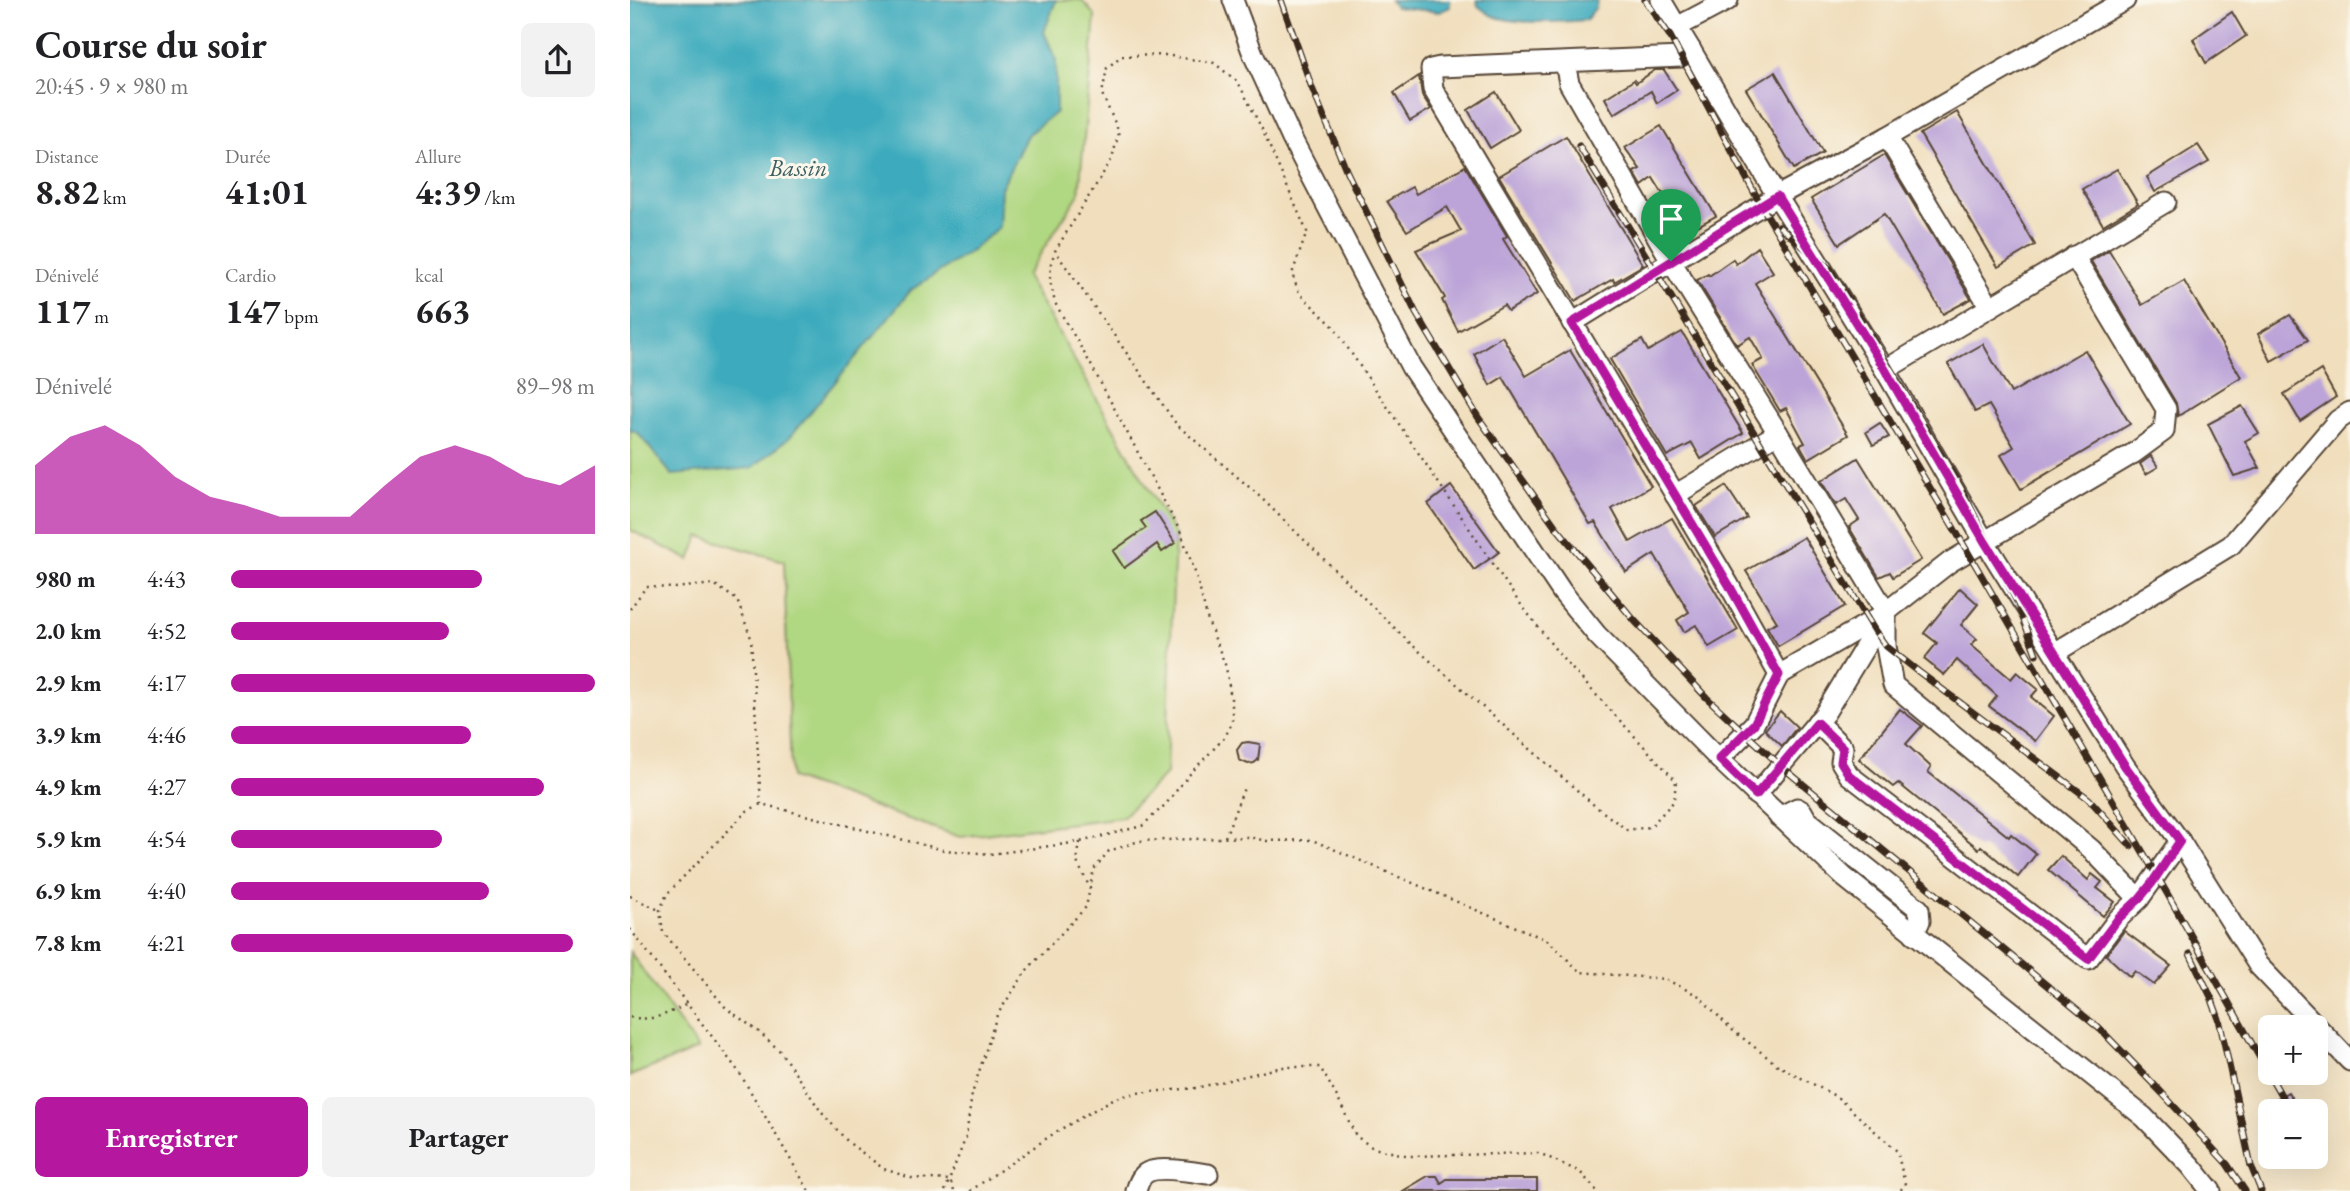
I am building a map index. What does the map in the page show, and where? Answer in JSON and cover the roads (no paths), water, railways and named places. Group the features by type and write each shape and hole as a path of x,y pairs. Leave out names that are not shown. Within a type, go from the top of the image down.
{"street":[{"path":"1233,0 1253,54 1292,139 1411,367 1562,592 1597,635 1719,759 1844,877 2144,1117 2211,1191"},
{"path":"1661,0 1777,196 1885,370 1985,542 2125,766 2180,841 2258,965 2350,1061"},
{"path":"1677,27 1728,0"},
{"path":"1572,323 1777,196 1887,137 2124,0"},
{"path":"1691,50 1682,57 1440,67 1431,69 1433,89 1729,585 1779,675"},
{"path":"1565,63 1569,83 1671,261 1886,612 1886,646 1894,685 2091,849 2139,899"},
{"path":"1887,137 1990,307"},
{"path":"1885,370 2166,202"},
{"path":"1719,759 1754,724 1779,675 1886,612 1951,562 2134,453 2164,431 2166,409 2074,256"},
{"path":"2061,649 2231,545 2338,420 2350,412"},
{"path":"1675,495 1778,433"},
{"path":"1756,795 1817,723 1886,612"},
{"path":"1817,723 1843,748 1841,762 1849,775 2088,959 2118,919 2139,899 2180,841"},
{"path":"1136,1191 1140,1179 1149,1171 1208,1174"}],"water":[{"name":"Bassin","path":"630,0 1056,0 1044,32 1056,60 1056,112 1027,135 1001,188 999,227 971,251 911,290 790,437 752,468 672,475 637,432 630,430"},
{"path":"1390,0 1450,0 1450,7 1439,12 1395,7"},
{"path":"1477,0 1597,0 1596,7 1586,20 1537,22 1491,15 1478,6"}],"railway":[{"path":"1281,0 1312,88 1347,172 1416,313 1478,417 1556,527 1634,620 1707,698 1781,766 2101,1030 2227,1164 2245,1191"},
{"path":"1645,0 1670,36 1761,205 1948,518 2168,895 2282,1097"},
{"path":"1579,146 1886,646 2089,799 2131,846"},
{"path":"1779,226 1830,269 1864,324 1961,488 2018,604 2036,654"},
{"path":"2190,954 2219,1019 2251,1166 2261,1191"}]}
